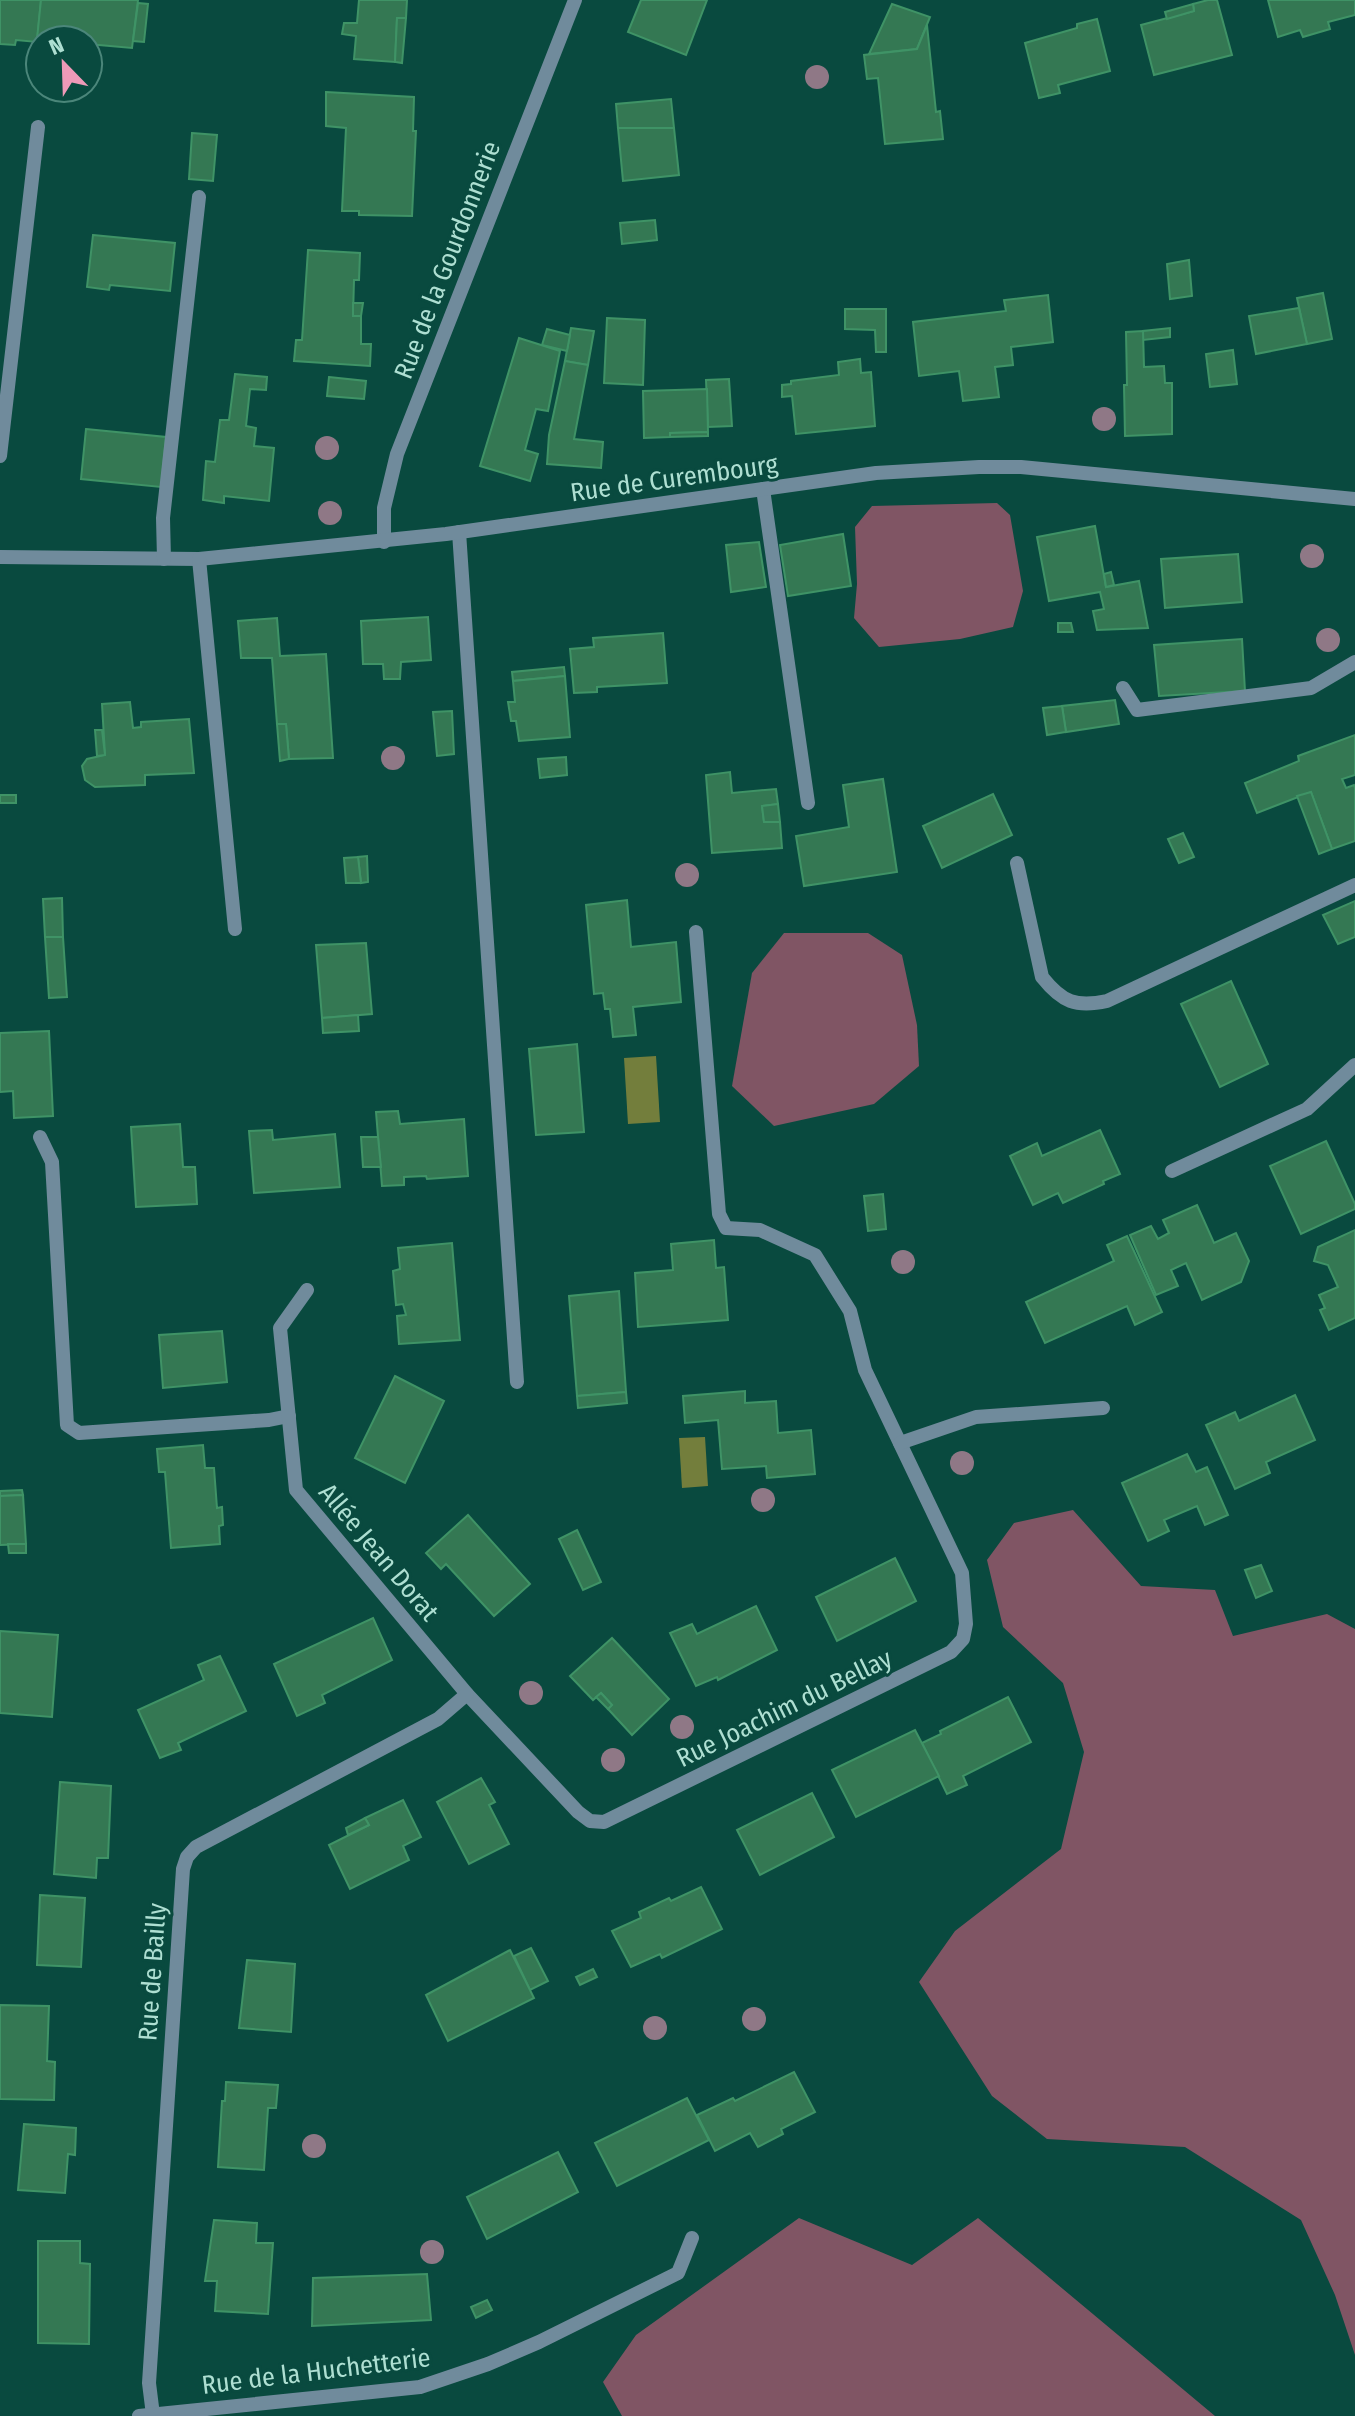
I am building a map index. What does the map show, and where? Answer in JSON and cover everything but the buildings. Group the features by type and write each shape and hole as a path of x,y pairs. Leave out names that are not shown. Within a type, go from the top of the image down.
{"street":[{"name":"Rue de la Gourdonnerie","path":"384,542 384,508 397,454 575,0"},
{"path":"0,456 38,127"},
{"path":"164,559 163,518 199,197"},
{"name":"Rue de Curembourg","path":"0,557 199,559 384,542 876,473 979,467 1021,467 1355,499"},
{"path":"763,489 808,803"},
{"path":"459,532 517,1382"},
{"path":"199,559 235,929"},
{"path":"1123,688 1137,710 1311,688 1355,662"},
{"path":"1017,863 1042,977 1069,1002 1088,1005 1107,1001 1355,885"},
{"name":"Rue Joachim du Bellay","path":"467,1694 578,1812 590,1821 604,1822 951,1652 963,1639 966,1624 962,1573 865,1370 850,1311 815,1255 760,1230 726,1228 719,1214 696,932"},
{"path":"1172,1171 1307,1109 1355,1065"},
{"path":"40,1137 52,1162 67,1425 79,1433 289,1416"},
{"name":"Allée Jean Dorat","path":"307,1290 280,1328 296,1490 467,1694"},
{"path":"900,1443 976,1417 1103,1408"},
{"name":"Rue de Bailly","path":"146,2415 183,1869 187,1857 196,1847 438,1719 467,1694"},
{"name":"Rue de la Huchetterie","path":"146,2415 420,2387 488,2364 539,2342 678,2273 692,2238"}],"shaded area":[{"path":"997,503 1010,515 1023,591 1013,627 960,639 879,647 854,618 857,584 855,527 872,506"},
{"path":"784,933 868,933 902,955 917,1025 919,1066 874,1104 774,1126 732,1086 752,973"},
{"path":"656,1056 660,1122 628,1124 624,1058"},
{"path":"705,1437 708,1486 682,1488 679,1438"},
{"path":"1073,1510 1141,1586 1215,1590 1233,1636 1327,1614 1355,1629 1355,2355 1335,2295 1301,2220 1185,2147 1047,2139 992,2096 919,1982 955,1931 1061,1849 1084,1752 1063,1683 1003,1627 987,1560 1014,1523"},
{"path":"799,2218 912,2265 978,2218 1215,2416 622,2416 603,2382 636,2335"}]}
